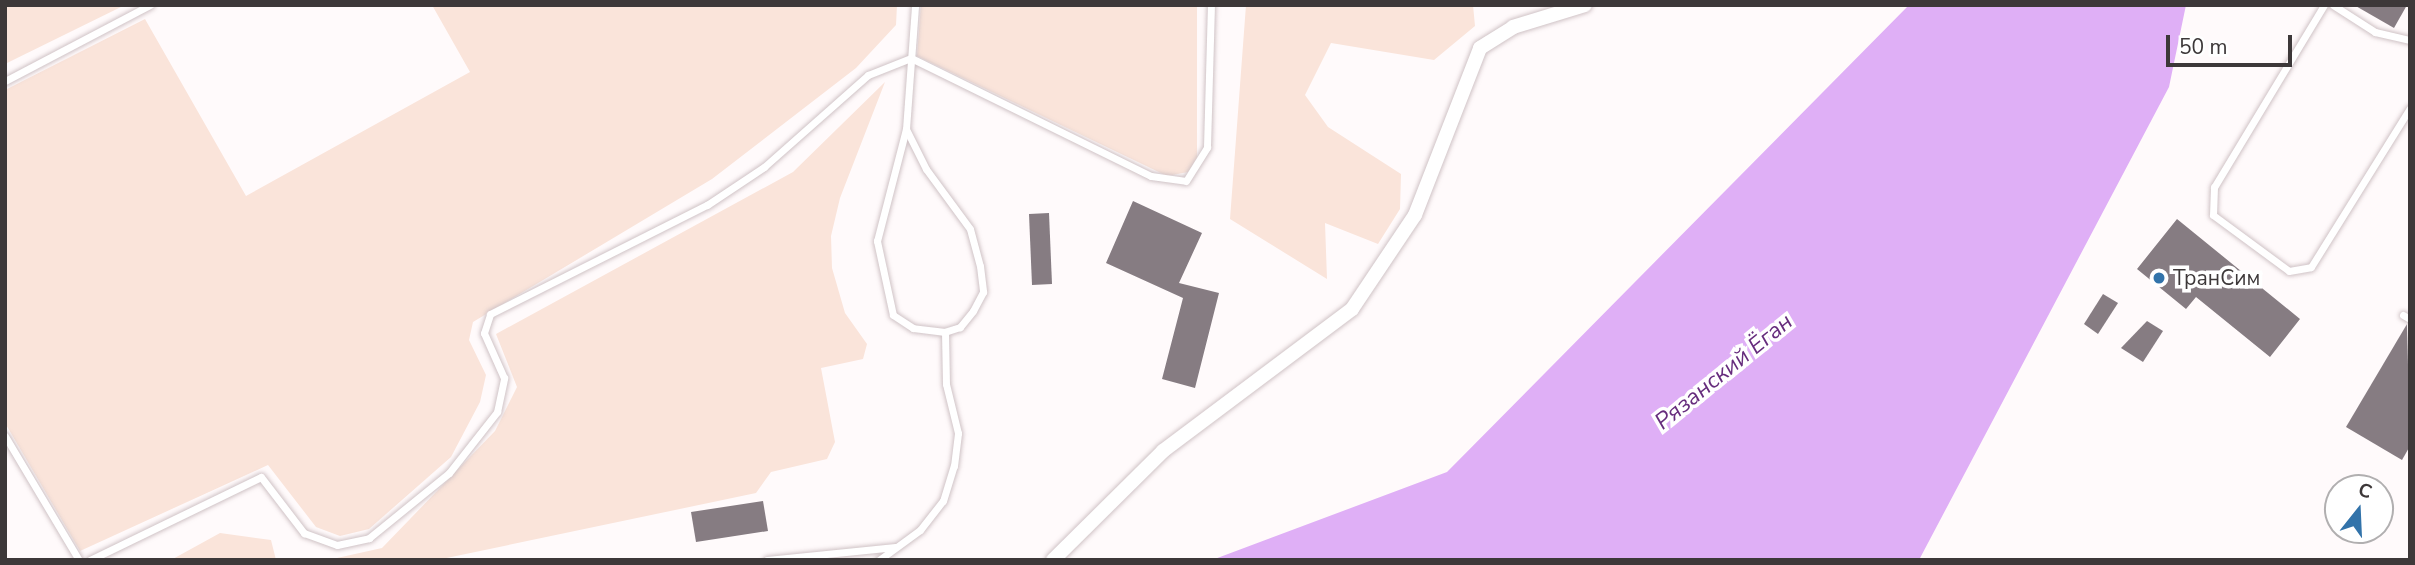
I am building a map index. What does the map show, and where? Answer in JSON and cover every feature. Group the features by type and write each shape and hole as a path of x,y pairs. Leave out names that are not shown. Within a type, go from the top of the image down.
{"street":[{"path":"1053,560 1163,451 1352,309 1415,215 1480,48 1513,27 1585,5"}],"lane":[{"path":"5,81 150,5"},
{"path":"906,129 926,170 970,229 980,266 983,292 960,327 945,332 913,328 885,301 877,241 906,129 915,5"},
{"path":"90,560 261,477 304,533 337,545 369,538 449,473 496,412 505,378 484,333 490,314 707,205 764,167 868,75 911,58 1095,151 1151,176 1186,181 1207,147 1211,5"},
{"path":"2324,5 2214,187 2213,215 2289,271 2311,267 2410,108"},
{"path":"2333,5 2375,32 2410,40"},
{"path":"879,560 943,501 954,466 958,433 946,384 945,332"},
{"path":"5,436 79,560"},
{"path":"767,560 897,546"}],"shaded area":[{"path":"5,5 125,5 5,64"},
{"path":"432,5 897,5 896,25 856,68 712,179 473,322 469,340 486,375 480,402 451,457 369,529 340,536 316,527 268,465 80,551 5,423 5,90 145,19 246,196 470,72"},
{"path":"921,5 1197,5 1197,158 1188,172 1167,176 917,56"},
{"path":"1246,5 1473,5 1475,26 1434,60 1331,43 1305,95 1328,127 1401,174 1400,209 1378,244 1325,223 1327,279 1230,219"},
{"path":"885,82 840,198 831,236 832,268 845,313 867,344 863,359 821,368 835,442 827,459 771,472 756,493 437,560 328,560 382,548 495,431 517,387 496,334 793,172"},
{"path":"220,533 271,540 276,560 171,560"}],"water":[{"name":"Рязанский Ёган","path":"1909,5 2186,5 2169,87 1919,560 1212,560 1447,472"}],"building":[{"path":"2354,5 2407,5 2394,28"},
{"path":"1133,201 1202,233 1179,283 1219,293 1195,388 1162,379 1183,298 1106,263"},
{"path":"1049,213 1052,284 1032,285 1029,214"},
{"path":"2177,219 2300,319 2270,357 2196,297 2186,309 2137,269"},
{"path":"2103,294 2118,303 2098,334 2084,324"},
{"path":"2147,321 2163,331 2143,362 2121,348"},
{"path":"2407,324 2410,446 2402,460 2346,427"},
{"path":"763,501 768,531 696,542 691,512"}],"place":[{"name":"ТранСим","path":"2159,278"}]}
